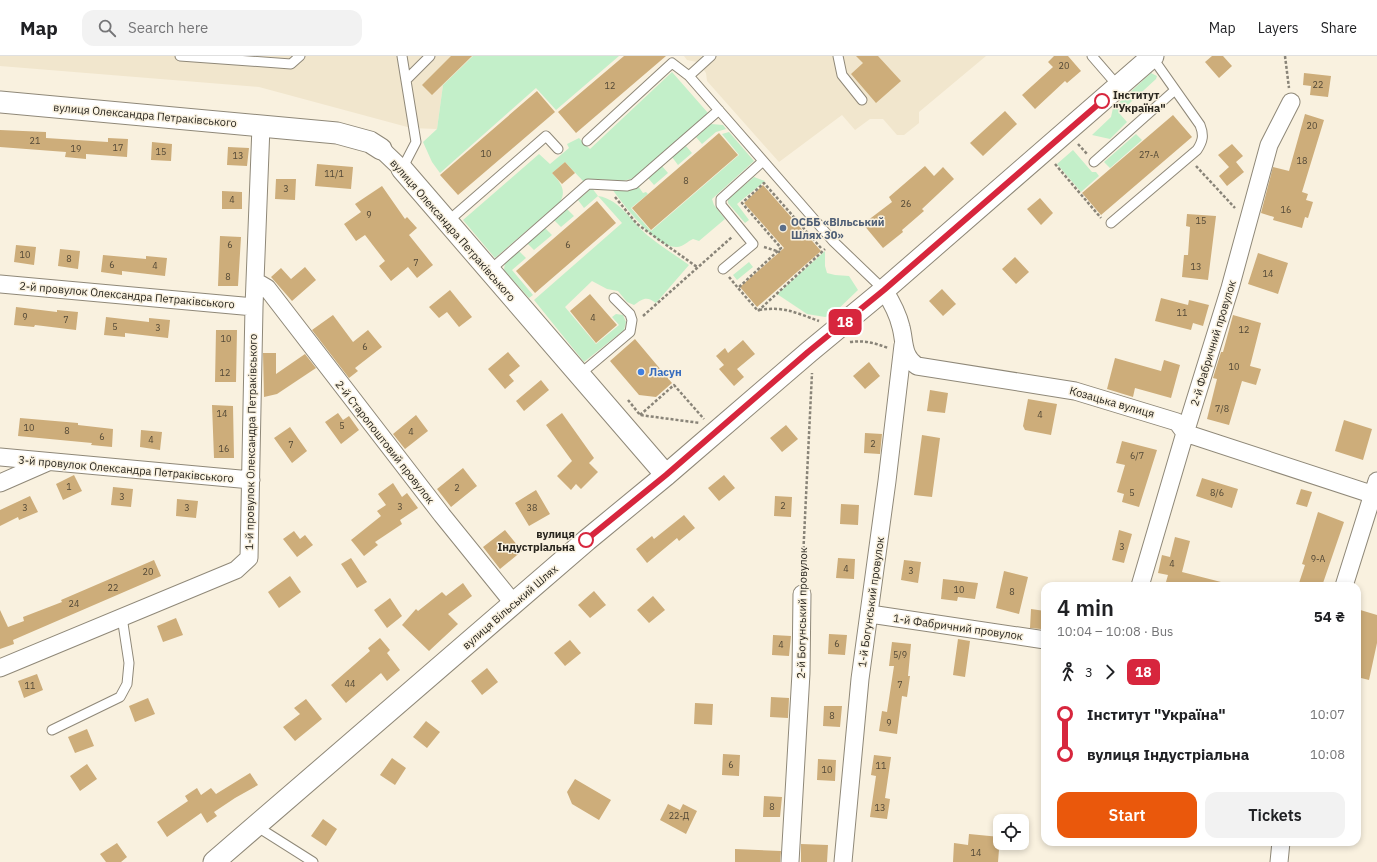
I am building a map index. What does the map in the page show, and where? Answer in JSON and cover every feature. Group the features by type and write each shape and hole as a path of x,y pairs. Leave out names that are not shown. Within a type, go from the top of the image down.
{"street":[{"name":"вулиця Вільський Шлях","path":"214,862 587,540 666,475 808,352 884,290 1153,57"},
{"name":"вулиця Олександра Петраківського","path":"0,102 337,133 370,142 382,149 402,169 666,475"},
{"name":"2-й Фабричний провулок","path":"1141,582 1230,288 1269,145 1290,102"},
{"name":"1-й провулок Олександра Петраківського","path":"0,668 236,570 249,558 254,307 261,126"},
{"name":"2-й Старопоштовий провулок","path":"255,281 267,288 442,516 514,604"},
{"name":"2-й провулок Олександра Петраківського","path":"0,284 254,307"},
{"name":"Козацька вулиця","path":"884,290 902,328 899,347 911,362 917,366 1076,391 1177,422 1185,433 1376,490"},
{"name":"1-й Богунський провулок","path":"843,862 860,679 870,614 899,347"},
{"name":"3-й провулок Олександра Петраківського","path":"0,457 251,480"},
{"path":"0,482 50,461"},
{"path":"1345,582 1376,490"},
{"name":"2-й Богунський провулок","path":"790,862 800,689 802,594"},
{"name":"1-й Фабричний провулок","path":"870,614 1041,639"},
{"path":"1279,862 1281,846"}],"lane":[{"path":"180,56 226,58 292,64 300,56"},
{"path":"402,56 416,142 402,169"},
{"path":"406,80 430,56"},
{"path":"689,76 711,56"},
{"path":"838,56 842,75 862,100"},
{"path":"1092,56 1118,86"},
{"path":"1111,223 1188,158 1202,143 1203,135 1200,125 1153,57"},
{"path":"587,141 672,63 689,76 762,162 833,241 884,290"},
{"path":"1094,162 1175,90"},
{"path":"489,271 588,184 626,186 634,184 644,177 719,110"},
{"path":"447,222 546,136 558,149"},
{"path":"723,269 753,244 721,205 721,199 762,162"},
{"path":"579,375 630,332 632,326 630,314 614,298"},
{"path":"52,730 120,697 127,684 129,663 122,617"},
{"path":"256,826 313,862"}],"path":[{"path":"1285,56 1290,102"},
{"path":"1188,158 1248,221"},
{"path":"1053,161 1104,222 1111,223"},
{"path":"780,251 781,248 742,203 764,183 823,250"},
{"path":"604,184 637,224 697,267"},
{"path":"632,326 740,229"},
{"path":"758,310 833,241"},
{"path":"753,244 780,251"},
{"path":"758,310 738,288 780,251"},
{"path":"758,310 782,308 795,311 825,323"},
{"path":"846,342 874,342 899,347"},
{"name":"2-й Богунський провулок","path":"802,594 811,369"},
{"path":"625,397 640,415 708,424 674,385 640,415"}],"shaded area":[{"path":"0,56 473,56 443,85 437,129 411,128 259,87 0,66"},
{"path":"684,56 986,56 919,112 919,123 904,135 897,135 883,119 870,119 855,130 842,115 779,162 707,81 706,73 700,65 697,62 687,60"}],"green space":[{"path":"473,56 619,56 556,110 536,88 440,173 432,162 423,142 437,129 443,85"},
{"path":"672,72 708,113 638,177 623,181 593,179 583,181 565,162 552,173 562,186 563,194 560,202 495,258 463,220 539,154 550,164 569,148 567,144 579,138 590,149"},
{"path":"1151,73 1157,76 1156,79 1119,113 1127,122 1110,139 1092,135 1111,117 1113,108"},
{"path":"711,124 723,125 726,129 716,132 702,144 696,137"},
{"path":"729,132 754,161 712,199 714,205 725,219 699,241 693,239 677,247 669,246 660,241 641,224 612,189 638,186 643,193 646,192 648,194 631,208 651,231 739,155 722,134"},
{"path":"1136,134 1142,140 1110,168 1104,162"},
{"path":"686,146 692,153 678,165 672,157"},
{"path":"1073,150 1092,172 1096,172 1099,176 1081,192 1057,164"},
{"path":"662,166 668,173 654,185 648,178"},
{"path":"754,177 765,181 737,204 749,220 745,223 728,203 728,199"},
{"path":"592,188 598,196 584,208 578,200"},
{"path":"598,196 606,198 620,207 644,233 689,265 656,303 650,299 645,299 634,305 627,302 618,291 607,289 592,281 565,307 596,344 619,325 612,317 616,314 623,315 626,322 624,330 584,362 534,300 622,223"},
{"path":"567,209 574,216 561,227 554,220"},
{"path":"545,228 552,235 534,250 527,243"},
{"path":"519,251 526,258 512,270 533,295 529,298 504,270 505,262"},
{"path":"825,251 825,266 827,273 849,276 858,290 832,315 825,317 807,314 777,294"},
{"path":"749,262 753,267 737,280 733,275"}],"building":[{"path":"451,56 472,56 432,95 422,85"},
{"path":"624,56 666,56 576,133 558,112"},
{"path":"856,56 878,56 901,81 876,103 851,74 863,63"},
{"path":"1054,56 1068,56 1081,71 1067,83 1065,81 1035,109 1022,95 1053,67 1048,62"},
{"path":"1212,56 1223,56 1232,66 1219,78 1205,62"},
{"path":"1304,73 1331,76 1328,97 1310,95 1311,86 1303,85"},
{"path":"537,91 555,112 458,195 440,175"},
{"path":"1005,111 1017,124 983,156 970,143"},
{"path":"1305,114 1324,120 1302,192 1308,194 1306,200 1313,202 1308,218 1305,217 1302,228 1273,220 1274,217 1261,213 1273,167 1289,171"},
{"path":"1173,115 1192,137 1101,215 1082,193"},
{"path":"0,130 46,132 46,138 108,142 108,138 128,139 127,157 86,154 86,159 65,157 66,152 0,147"},
{"path":"719,133 738,155 651,230 632,208"},
{"path":"152,142 172,144 171,161 151,160"},
{"path":"1232,144 1243,156 1236,162 1244,172 1227,186 1219,176 1229,167 1218,155"},
{"path":"228,147 249,148 247,166 227,165"},
{"path":"565,162 575,173 562,184 552,173"},
{"path":"317,164 353,167 351,189 315,186"},
{"path":"925,166 934,176 943,167 954,179 922,209 924,211 902,230 903,232 883,248 863,224 892,202 889,197"},
{"path":"276,179 296,179 295,200 275,199"},
{"path":"763,185 821,251 757,307 740,287 784,248 744,203"},
{"path":"382,186 405,219 407,217 417,228 409,235 433,265 417,278 408,267 391,281 379,266 385,261 365,235 356,241 344,224 361,212 355,204"},
{"path":"222,191 242,192 242,209 222,209"},
{"path":"1040,198 1053,213 1041,225 1027,209"},
{"path":"597,201 616,223 535,293 516,271"},
{"path":"1187,214 1216,216 1208,280 1182,277 1184,255 1188,255 1190,227 1186,226"},
{"path":"220,236 241,237 238,286 218,286"},
{"path":"16,245 36,247 34,265 14,262"},
{"path":"60,249 80,251 78,269 58,266"},
{"path":"1258,253 1288,263 1278,294 1248,284"},
{"path":"103,255 146,259 146,256 167,258 165,276 122,271 122,275 101,272"},
{"path":"1015,257 1029,272 1016,284 1002,269"},
{"path":"305,267 316,280 292,301 271,277 281,268 291,279"},
{"path":"942,289 956,304 943,316 929,301"},
{"path":"450,290 472,317 459,327 447,312 439,318 429,307"},
{"path":"590,294 617,325 596,343 570,311"},
{"path":"1161,298 1188,305 1189,300 1209,305 1203,326 1193,323 1191,330 1155,321"},
{"path":"16,307 57,312 57,310 78,312 76,330 35,325 34,327 14,325"},
{"path":"333,315 353,342 368,330 382,347 355,368 358,371 349,378 312,330"},
{"path":"1233,315 1261,323 1250,366 1261,369 1256,385 1242,381 1229,425 1207,419 1217,379 1213,378 1221,352 1223,352"},
{"path":"106,317 149,322 149,318 170,320 168,338 125,333 125,337 104,335"},
{"path":"216,330 237,330 236,382 215,382"},
{"name":"Ласун","path":"635,339 672,383 656,397 639,395 610,361"},
{"path":"743,340 755,354 737,369 744,377 734,386 719,369 724,365 716,356 725,348 728,353"},
{"path":"508,352 520,366 509,375 514,381 505,389 488,369"},
{"path":"263,353 276,353 276,374 305,354 316,368 277,394 264,397"},
{"path":"1115,358 1161,371 1164,360 1180,365 1171,398 1135,388 1133,397 1107,389"},
{"path":"869,362 880,376 865,389 853,376"},
{"path":"541,380 549,390 524,411 516,401"},
{"path":"930,390 948,393 945,413 927,411"},
{"path":"1028,399 1057,404 1051,435 1025,430 1023,426"},
{"path":"212,405 233,406 234,458 214,458"},
{"path":"338,413 343,420 349,416 359,430 341,444 325,422"},
{"path":"562,413 594,458 589,463 598,472 581,489 576,484 571,490 557,476 572,461 546,425"},
{"path":"416,415 428,431 405,449 393,434"},
{"path":"20,418 78,423 78,425 113,429 112,447 91,445 92,443 18,436"},
{"path":"1344,420 1372,429 1363,460 1335,451"},
{"path":"786,425 798,439 782,452 770,438"},
{"path":"290,427 307,451 292,463 274,438"},
{"path":"141,430 162,432 160,450 140,447"},
{"path":"865,433 882,434 880,454 864,453"},
{"path":"922,435 940,438 932,497 914,495"},
{"path":"1122,441 1157,450 1139,507 1122,502 1124,494 1117,492 1125,465 1116,463"},
{"path":"463,468 477,486 451,507 437,489"},
{"path":"74,475 82,491 63,500 56,484"},
{"path":"724,475 735,488 719,501 708,488"},
{"path":"1202,478 1238,489 1232,508 1196,496"},
{"path":"393,483 402,497 407,493 418,508 400,520 402,524 375,542 378,545 364,556 351,540 381,516 377,511 386,505 378,494"},
{"path":"113,487 133,489 131,507 111,505"},
{"path":"1301,489 1312,492 1307,507 1296,504"},
{"path":"536,490 550,514 529,526 515,503"},
{"path":"30,496 38,512 19,520 18,517 0,526 0,510"},
{"path":"775,496 792,497 791,517 774,516"},
{"path":"177,499 198,501 196,518 176,516"},
{"path":"841,504 859,505 858,525 840,524"},
{"path":"1318,512 1344,522 1323,582 1299,582 1305,565 1302,564"},
{"path":"684,515 695,528 679,541 677,538 647,563 636,549 652,536 654,539"},
{"path":"505,530 522,551 500,569 483,547"},
{"path":"1119,530 1132,534 1124,563 1112,560"},
{"path":"294,531 300,539 305,535 313,545 297,557 283,539"},
{"path":"1175,537 1190,541 1182,572 1221,582 1166,582 1168,575 1158,573 1162,555 1170,557"},
{"path":"351,558 367,582 357,588 341,564"},
{"path":"838,558 855,559 854,579 836,578"},
{"path":"154,560 161,576 13,640 14,644 0,649 0,610 8,627 24,621 23,617 62,602 61,600"},
{"path":"904,560 921,562 918,583 901,580"},
{"path":"1004,571 1028,577 1019,614 996,608"},
{"path":"290,576 301,592 279,608 268,592"},
{"path":"943,579 978,583 975,599 958,597 957,601 941,599"},
{"path":"463,583 472,596 448,614 458,624 429,651 402,625 416,609 418,611 442,592 446,596"},
{"path":"594,591 606,605 590,618 578,605"},
{"path":"653,596 665,610 649,623 637,610"},
{"path":"390,598 402,616 387,628 374,610"},
{"path":"1031,609 1041,610 1041,629 1030,628"},
{"path":"1361,610 1377,615 1377,643 1369,680 1361,678"},
{"path":"176,618 183,635 163,642 157,626"},
{"path":"829,634 847,635 845,655 828,654"},
{"path":"773,635 791,636 789,656 772,655"},
{"path":"380,638 390,650 387,653 400,670 387,681 381,673 346,703 331,685 370,651 368,648"},
{"path":"958,639 970,641 965,677 953,675"},
{"path":"570,640 581,653 565,666 554,653"},
{"path":"892,642 911,644 908,676 910,676 907,697 902,696 897,734 879,731 882,711 887,712 894,666 889,666"},
{"path":"487,668 498,682 482,695 471,681"},
{"path":"37,674 43,690 24,698 18,681"},
{"path":"771,697 789,698 788,718 770,717"},
{"path":"148,698 155,714 135,722 129,706"},
{"path":"306,699 322,719 295,741 283,727 300,714 294,708"},
{"path":"695,703 713,704 712,725 694,724"},
{"path":"824,706 842,706 840,727 823,726"},
{"path":"426,721 440,732 427,748 413,737"},
{"path":"87,729 94,746 75,753 68,737"},
{"path":"723,754 740,755 739,776 722,775"},
{"path":"874,755 891,757 885,798 890,799 887,819 870,817 876,776 871,775"},
{"path":"392,758 406,768 395,785 380,775"},
{"path":"818,759 836,760 835,781 817,780"},
{"path":"87,764 97,779 80,791 70,776"},
{"path":"250,773 258,785 214,812 217,816 207,823 201,813 167,837 157,822 188,801 185,796 197,788 201,795 211,788 216,794"},
{"path":"575,779 611,800 599,820 572,804 567,792"},
{"path":"764,796 782,797 780,817 763,817"},
{"path":"668,804 680,810 683,804 697,811 686,834 660,820"},
{"path":"323,819 337,829 326,846 311,836"},
{"path":"969,834 993,836 993,850 999,850 998,862 953,862 954,843 968,845"},
{"path":"117,843 127,857 121,862 106,862 100,854"},
{"path":"801,844 828,845 827,862 801,862"},
{"path":"735,849 781,851 780,862 735,862"}],"bus line":[{"name":"18","path":"586,540 666,475 808,352 884,290 1102,101"}],"place":[{"name":"Інститут \"Україна\"","path":"1102,101"},
{"name":"ОСББ «Вільський Шлях 30»","path":"783,228"},
{"name":"Ласун","path":"641,372"},
{"name":"вулиця Індустріальна","path":"586,540"}]}
